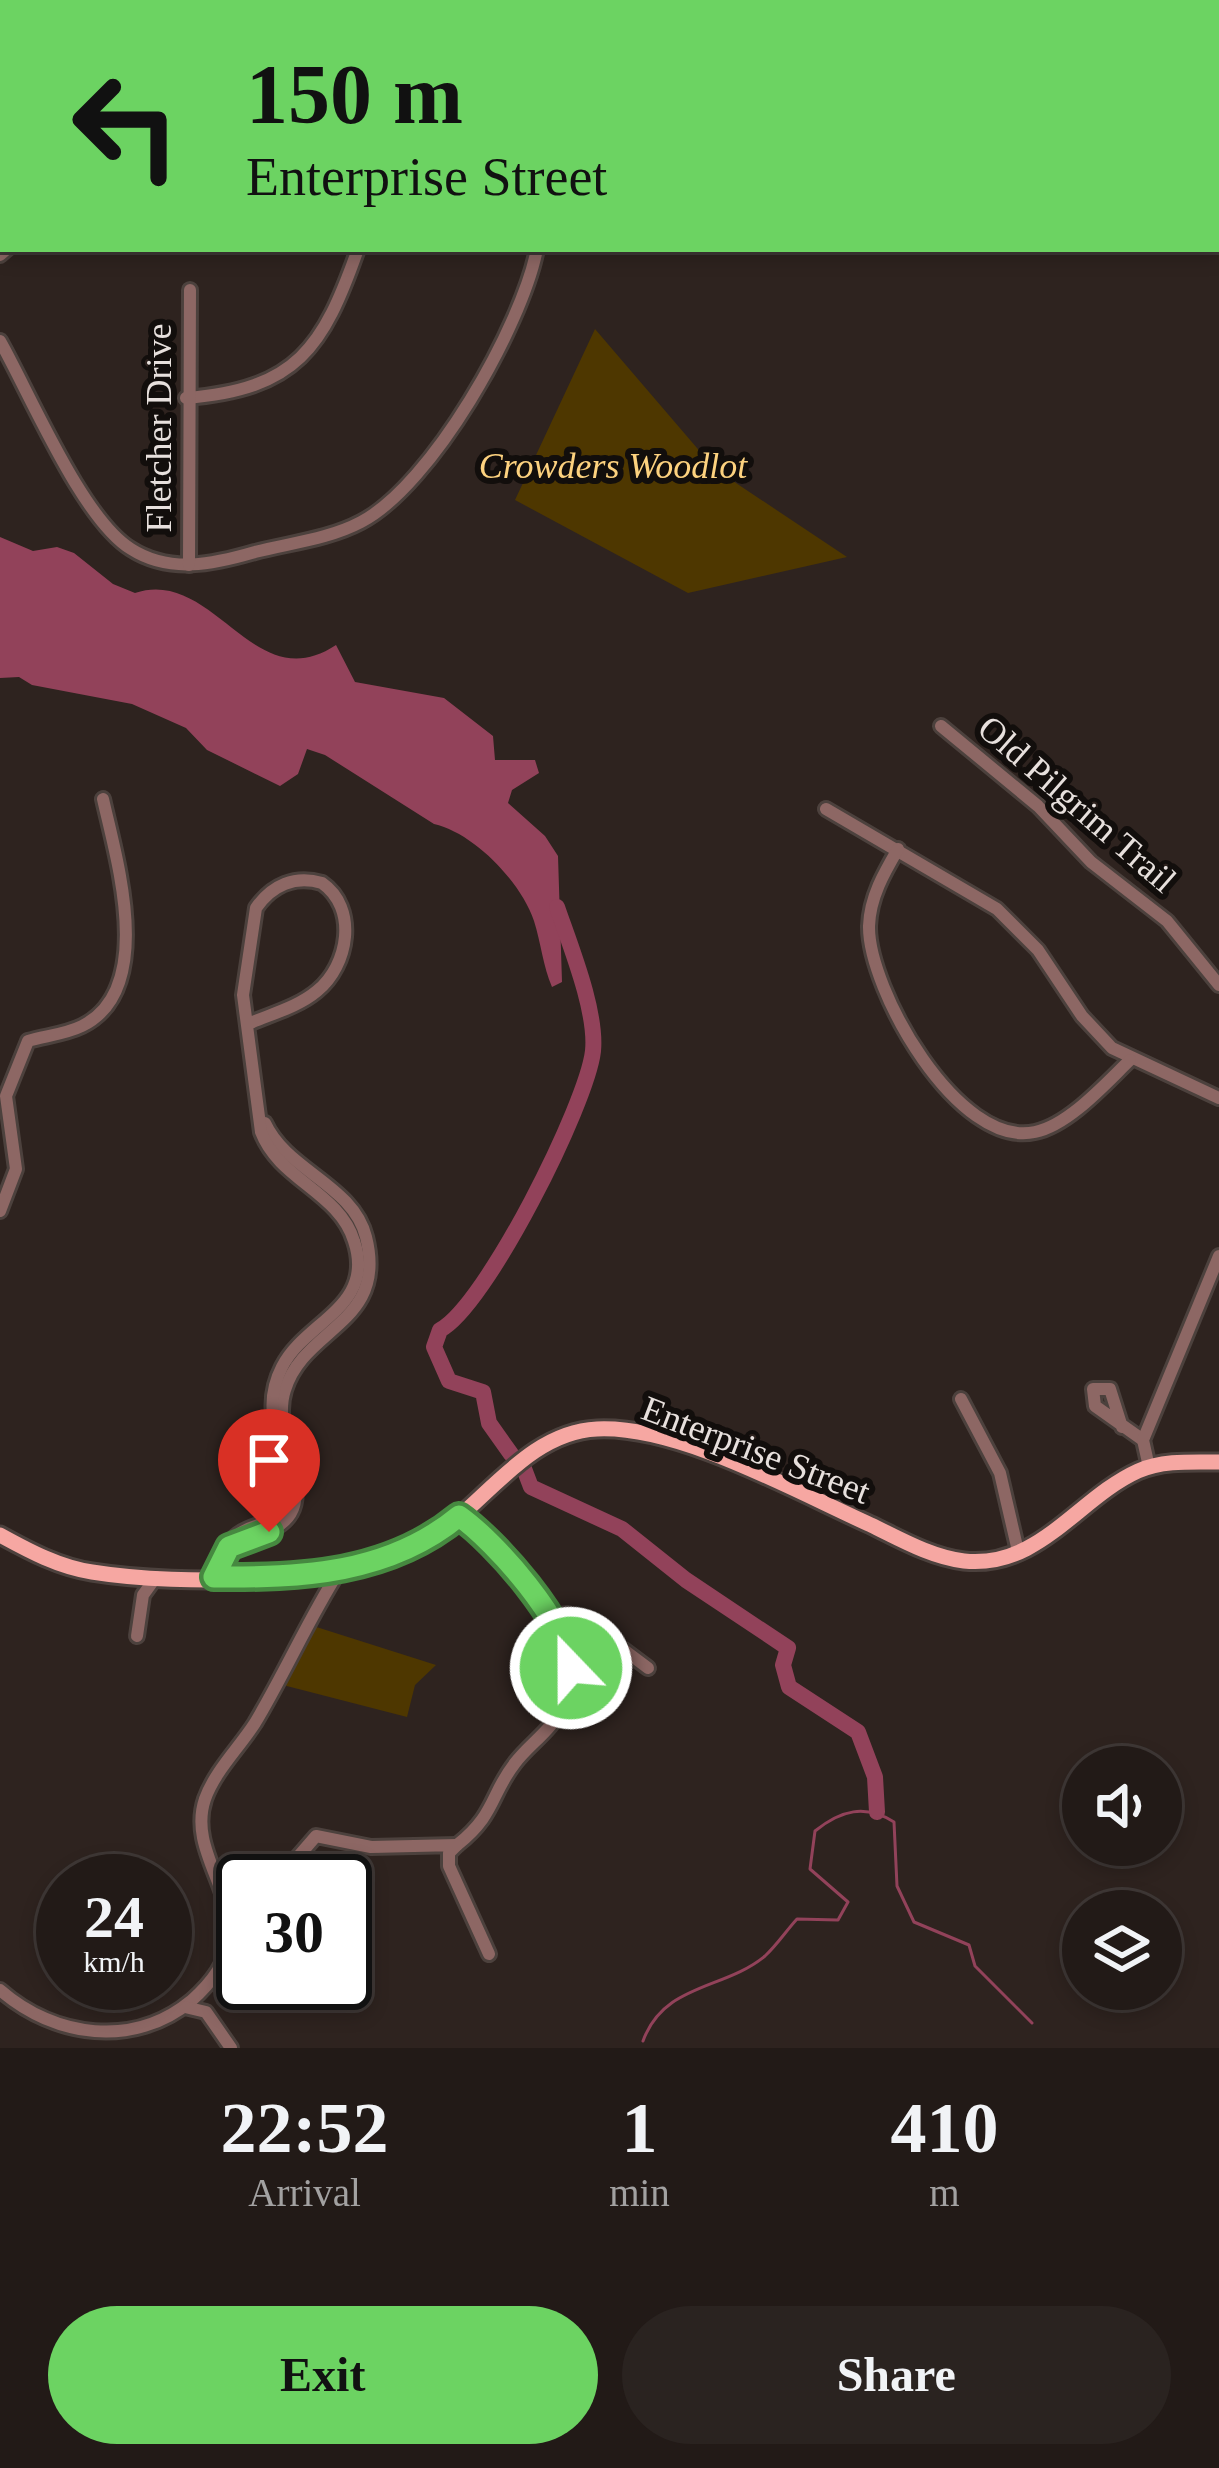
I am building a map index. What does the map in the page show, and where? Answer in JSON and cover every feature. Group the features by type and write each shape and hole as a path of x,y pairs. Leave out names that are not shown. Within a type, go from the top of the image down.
{"main road":[{"name":"Enterprise Street","path":"0,1535 72,1568 155,1577 339,1570 421,1544 547,1445 584,1430 616,1429 731,1464 936,1554 975,1562 1048,1538 1112,1486 1149,1467 1219,1462"}],"street":[{"path":"186,398 256,386 301,362 326,330 357,252"},
{"path":"0,340 107,530 154,560 189,565 334,533 363,521 394,498 459,422 536,252"},
{"name":"Fletcher Drive","path":"189,565 186,398 190,290"},
{"name":"Old Pilgrim Trail","path":"941,726 1038,806 1091,862 1167,921 1219,985"},
{"path":"0,1211 16,1169 6,1096 28,1041 85,1025 110,999 121,966 128,923 126,896 103,799"},
{"path":"826,809 964,885 1019,928 1090,1025 1130,1060 1219,1098"},
{"path":"898,849 873,899 870,942 910,1039 949,1092 1009,1130 1037,1132 1060,1120 1130,1060"},
{"path":"214,1577 229,1547 243,1532 278,1516 291,1480 272,1406 289,1356 333,1326 356,1278 361,1243 338,1212 293,1168 268,1151 261,1132 248,1024 243,967 256,908 298,879 322,884 344,911 345,938 336,967 311,996 248,1024"},
{"path":"1149,1467 1143,1440 1219,1256"},
{"path":"961,1399 1000,1473 1018,1551"},
{"path":"1123,1426 1143,1440"},
{"path":"459,1516 502,1552 551,1616 568,1649 571,1675 560,1712 511,1767 489,1814 449,1853 449,1866 488,1954"},
{"path":"216,1878 203,1836 206,1796 257,1719 339,1570"},
{"path":"137,1636 143,1595 155,1577"},
{"path":"551,1616 574,1617 593,1642 624,1650 648,1667"},
{"path":"571,1675 589,1661 593,1642"},
{"path":"300,1854 316,1836 371,1847 457,1844"},
{"path":"192,1998 216,1971"},
{"path":"0,1990 42,2018 104,2033 130,2035 178,2010"},
{"path":"192,2009 206,2012 231,2048"}],"green space":[{"name":"Crowders Woodlot","path":"595,329 715,469 847,557 688,593 515,500"},
{"path":"307,1624 436,1665 415,1685 407,1717 279,1684"}],"shaded area":[{"path":"0,537 33,551 57,547 74,553 113,584 135,593 163,590 188,598 257,646 281,656 307,657 336,645 355,682 444,698 493,736 495,760 535,760 539,773 512,790 508,803 545,836 558,856 562,982 552,987 528,906 494,861 465,837 434,824 325,755 307,749 298,774 280,786 207,750 186,728 132,704 32,685 19,677 0,678"}],"waterway":[{"path":"511,1454 489,1423 483,1392 449,1381 434,1347 440,1330 482,1284 532,1201 587,1077 593,1051 591,1017 557,907"},
{"path":"523,1466 531,1487 622,1529 686,1580 788,1648 783,1665 789,1687 858,1732 875,1777 877,1812"},
{"path":"643,2041 665,2008 749,1967 797,1919 838,1920 848,1902 810,1869 815,1831 834,1818 863,1811 894,1822 897,1886 914,1922 969,1945 975,1966 1032,2023"}],"route":[{"path":"269,1532 229,1547 214,1577 353,1569 433,1538 459,1516 502,1552 530,1595 551,1616 568,1649 571,1668"}]}
